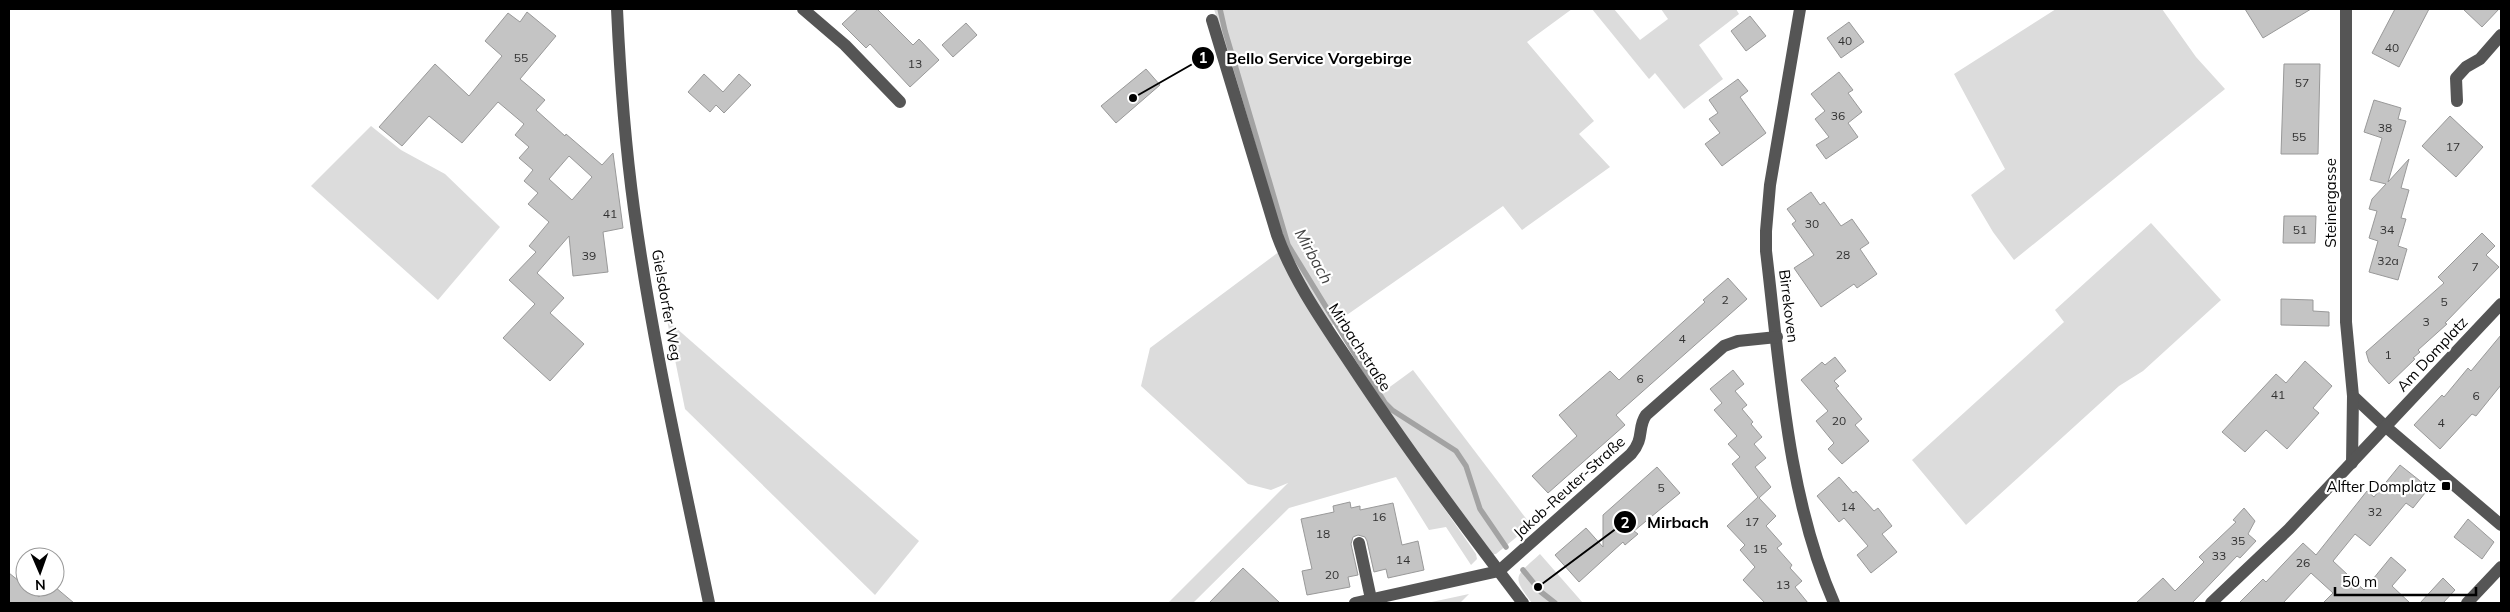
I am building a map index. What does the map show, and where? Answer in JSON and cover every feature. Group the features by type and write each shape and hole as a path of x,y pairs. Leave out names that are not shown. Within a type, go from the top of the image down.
{"street":[{"name":"Gielsdorfer Weg","path":"617,9 624,120 636,218 670,411 709,603"},
{"path":"803,9 845,45 900,102"},
{"name":"Birrekoven","path":"1800,9 1772,177 1766,231 1777,337 1798,484 1811,542 1834,603"},
{"name":"Steinergasse","path":"2346,9 2346,322 2353,396 2352,463"},
{"name":"Mirbachstraße","path":"1212,20 1276,235 1288,262 1328,329 1432,483 1523,603"},
{"path":"2456,102 2456,78 2466,66 2480,59 2501,35"},
{"name":"Am Domplatz","path":"2386,427 2501,304"},
{"name":"Jakob-Reuter-Straße","path":"1355,603 1499,571 1631,454 1641,440 1642,424 1646,415 1715,351 1738,341 1777,337"},
{"path":"2353,396 2386,427 2501,525"},
{"path":"2211,603 2289,529 2386,427"},
{"path":"1359,543 1371,599"},
{"path":"2467,603 2501,567"}],"shaded area":[{"path":"1214,9 1572,9 1527,42 1594,121 1579,134 1610,167 1522,230 1503,206 1331,326 1286,252"},
{"path":"1592,9 1614,9 1640,40 1668,19 1661,9 1736,9 1739,14 1699,45 1723,79 1684,109 1655,73 1649,79"},
{"path":"2056,9 2162,9 2196,57 2225,89 2014,260 1993,232 1971,195 2005,169 1954,74"},
{"path":"371,126 401,150 445,174 500,227 438,300 311,186"},
{"path":"2151,223 2221,300 2143,371 2119,386 1966,525 1912,460 2064,322 2055,310"},
{"path":"1280,251 1374,408 1476,554 1477,559 1471,565 1446,527 1429,530 1396,477 1289,508 1193,603 1168,603 1288,483 1271,490 1248,484 1141,386 1150,348"},
{"path":"667,320 919,541 875,595 685,409"},
{"path":"1413,370 1531,525 1496,554 1488,555 1376,397"},
{"path":"1540,554 1583,603 1532,603 1521,587 1519,577 1525,567"},
{"path":"1469,594 1460,603 1427,603"}],"building":[{"path":"858,9 877,9 913,45 919,39 939,60 910,87 870,44 866,48 842,24"},
{"path":"2245,9 2311,9 2263,38"},
{"path":"2395,9 2429,9 2399,67 2372,53"},
{"path":"2463,9 2499,9 2482,27"},
{"path":"527,12 556,36 520,79 545,100 536,110 565,136 566,134 602,165 613,153 623,228 603,232 608,272 573,276 569,236 537,273 564,298 550,313 584,344 550,381 503,338 535,304 509,280 536,252 529,246 549,222 528,204 538,193 524,181 533,170 519,158 529,147 515,135 524,124 498,102 462,143 429,116 402,146 379,127 435,64 469,96 502,56 485,41 508,13 520,22","holes":["569,156 592,177 572,200 549,179"]},
{"path":"1750,16 1766,36 1746,51 1731,31"},
{"path":"1849,22 1864,42 1841,58 1827,38"},
{"path":"966,23 977,35 953,57 942,45"},
{"path":"2284,64 2320,64 2318,154 2281,154"},
{"path":"1146,69 1160,85 1116,123 1101,106"},
{"path":"1839,72 1853,90 1848,93 1862,112 1848,123 1858,137 1826,159 1816,145 1829,137 1815,119 1825,111 1811,94"},
{"path":"704,74 723,92 739,74 751,85 724,113 716,105 710,112 688,92"},
{"path":"1738,79 1748,91 1740,97 1766,133 1722,166 1705,144 1720,133 1709,119 1718,113 1709,100"},
{"path":"2374,100 2401,108 2398,119 2406,121 2388,182 2409,159 2401,188 2409,190 2401,218 2406,219 2398,246 2407,249 2398,280 2369,272 2378,241 2369,238 2377,211 2369,209 2372,199 2386,184 2370,180 2382,138 2364,132"},
{"path":"2450,116 2483,147 2456,177 2422,146"},
{"path":"1811,192 1820,205 1824,202 1841,226 1852,219 1869,243 1860,249 1877,274 1857,288 1854,284 1821,307 1794,268 1814,255 1792,224 1796,221 1787,209"},
{"path":"2284,216 2316,216 2315,243 2283,243"},
{"path":"2482,233 2495,246 2486,255 2499,267 2445,323 2447,324 2418,350 2420,352 2413,358 2415,359 2389,384 2369,362 2366,352 2444,283 2438,277"},
{"path":"1728,278 1747,299 1616,415 1625,425 1548,493 1532,476 1577,436 1559,415 1610,371 1619,380 1705,302 1703,300"},
{"path":"2281,299 2313,300 2313,311 2329,312 2329,326 2281,325"},
{"path":"2501,335 2501,385 2476,416 2472,414 2440,449 2414,425 2442,395 2444,397 2468,368 2471,371"},
{"path":"1835,357 1846,371 1834,381 1839,386 1836,388 1862,419 1855,425 1869,441 1842,464 1828,449 1834,443 1816,421 1828,411 1801,380 1822,362 1825,365"},
{"path":"2305,361 2332,386 2313,408 2319,413 2287,449 2266,430 2245,452 2222,432 2276,374 2286,383"},
{"path":"1733,370 1744,384 1735,391 1747,405 1742,409 1762,437 1754,444 1766,458 1755,467 1771,487 1759,498 1776,516 1766,526 1782,544 1777,548 1792,565 1790,568 1802,581 1795,587 1808,603 1765,603 1743,580 1755,567 1740,550 1745,545 1727,526 1758,497 1732,464 1740,457 1728,444 1737,436 1714,410 1722,403 1710,389"},
{"path":"2400,465 2429,488 2413,508 2406,503 2370,546 2355,534 2333,561 2364,590 2391,557 2406,570 2392,586 2410,603 2323,603 2333,593 2311,573 2283,603 2239,603 2263,579 2266,582 2303,543 2316,555 2367,491 2374,497"},
{"path":"1657,467 1680,493 1634,531 1638,534 1625,545 1623,542 1579,582 1555,555 1586,528 1603,547 1603,515"},
{"path":"1839,477 1853,493 1856,491 1874,511 1878,508 1892,526 1882,534 1897,552 1871,573 1857,555 1868,546 1844,518 1839,522 1817,496"},
{"path":"1350,502 1351,508 1360,506 1360,510 1393,503 1402,545 1418,541 1424,570 1388,578 1386,569 1374,572 1367,541 1365,537 1358,535 1353,537 1351,544 1358,575 1348,577 1350,587 1307,595 1302,571 1312,569 1301,519 1334,512 1333,506"},
{"path":"2244,508 2255,521 2248,534 2256,541 2240,558 2237,556 2192,603 2136,603 2163,578 2175,591 2204,562 2199,557 2236,522 2233,520"},
{"path":"2468,519 2494,542 2482,559 2454,537"},
{"path":"1243,568 1280,603 1209,603"},
{"path":"9,573 15,578 15,597 65,597 65,595 74,603 9,603"},
{"path":"2443,578 2455,590 2443,603 2420,603"}],"waterway":[{"name":"Mirbach","path":"1220,9 1288,245 1385,403 1392,410 1456,451 1466,466 1480,509 1506,547"},
{"name":"Mirbach","path":"1523,570 1541,592 1555,603"}],"place":[{"name":"Bello Service Vorgebirge","path":"1133,98"},
{"name":"Alfter Domplatz","path":"2446,486"},
{"name":"Mirbach","path":"1538,587"}]}
